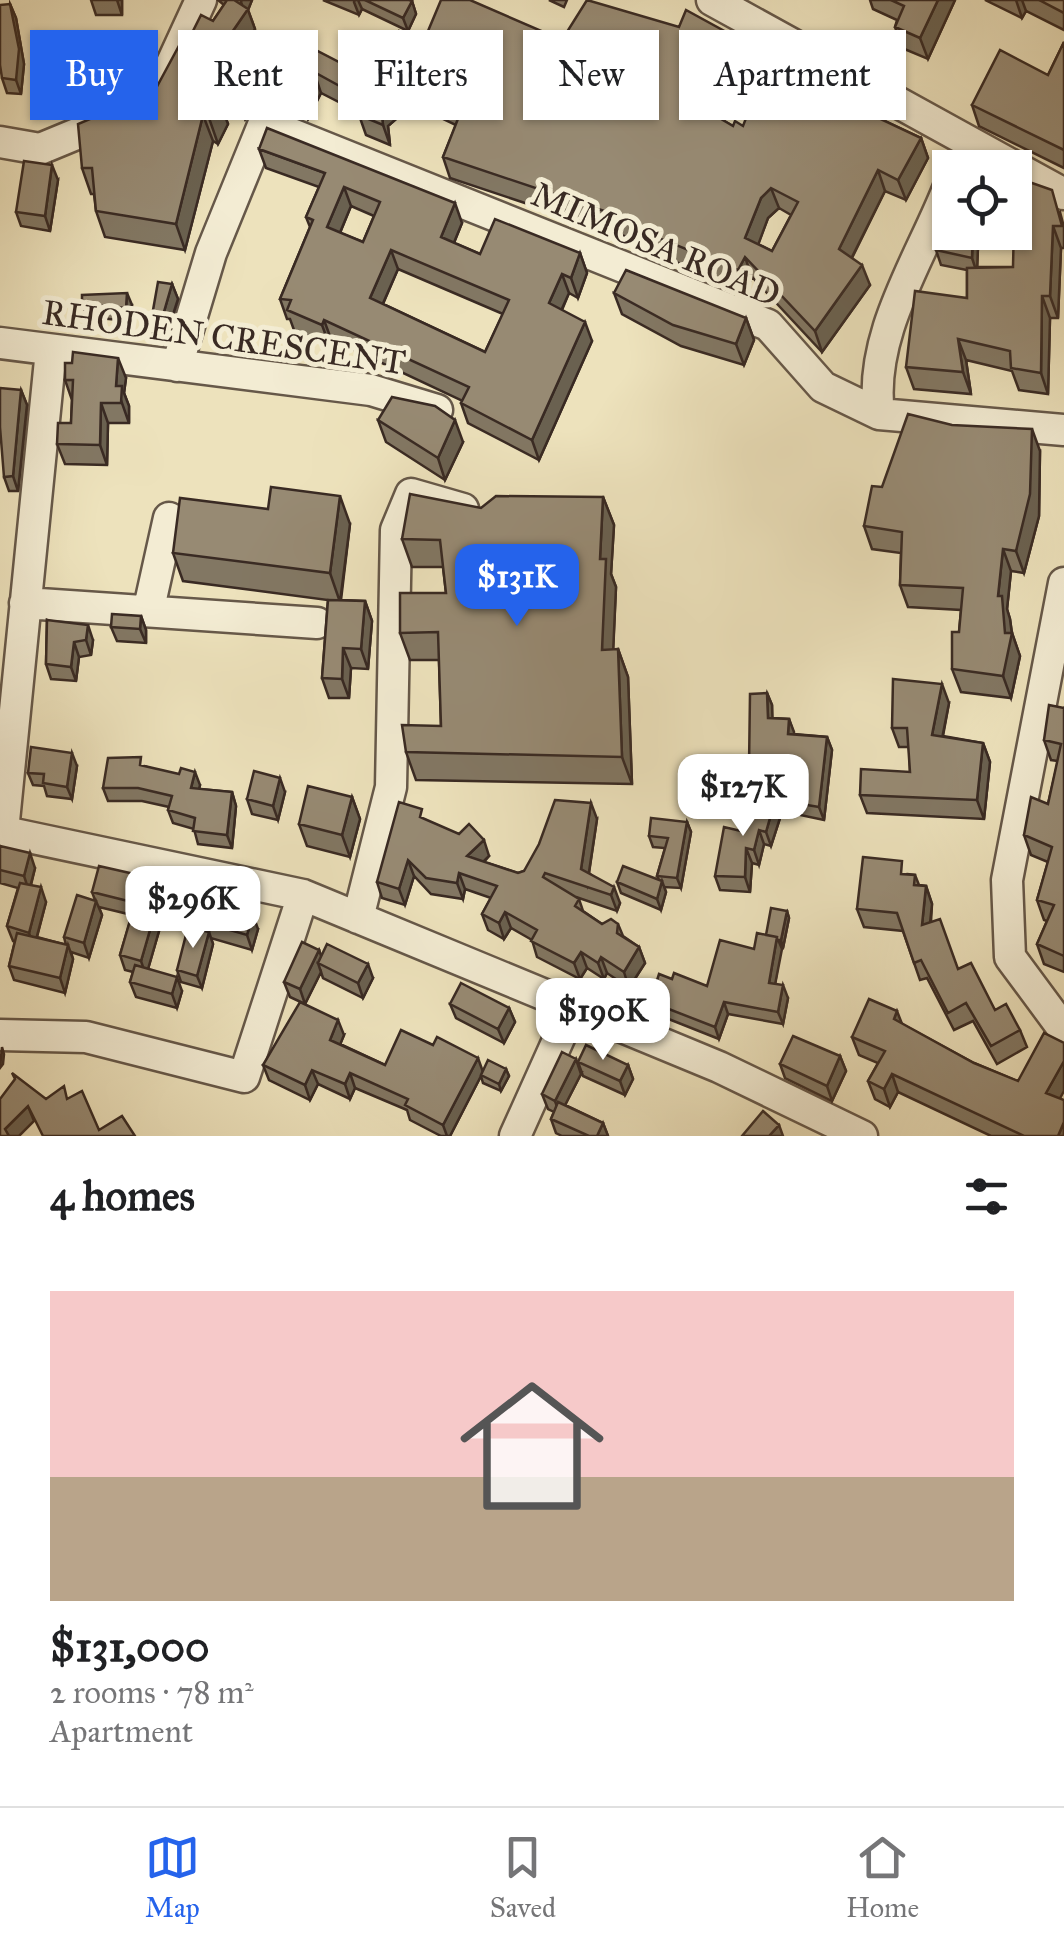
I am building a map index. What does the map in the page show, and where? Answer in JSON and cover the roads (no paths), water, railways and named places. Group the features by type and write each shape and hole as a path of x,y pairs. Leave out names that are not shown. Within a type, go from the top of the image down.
{"street":[{"path":"0,142 40,149 146,105 201,0"},
{"path":"712,0 956,150"},
{"name":"MIMOSA ROAD","path":"176,366 210,253 259,127 268,124 768,324 823,387 879,414 1064,430"},
{"path":"1032,181 1064,194"},
{"path":"879,414 874,382 881,347 932,227"},
{"name":"RHODEN CRESCENT","path":"0,343 371,390 437,410"},
{"path":"51,350 1,831 303,895 719,1067 862,1136"},
{"path":"358,918 391,787 391,598 396,530 405,500 411,494 488,517"},
{"path":"149,608 168,518"},
{"path":"1064,583 1057,675 1007,880 1010,956 1064,1030"},
{"path":"25,602 317,623"},
{"path":"0,1035 86,1037 244,1077 303,895"},
{"path":"514,1136 573,1007"}]}
